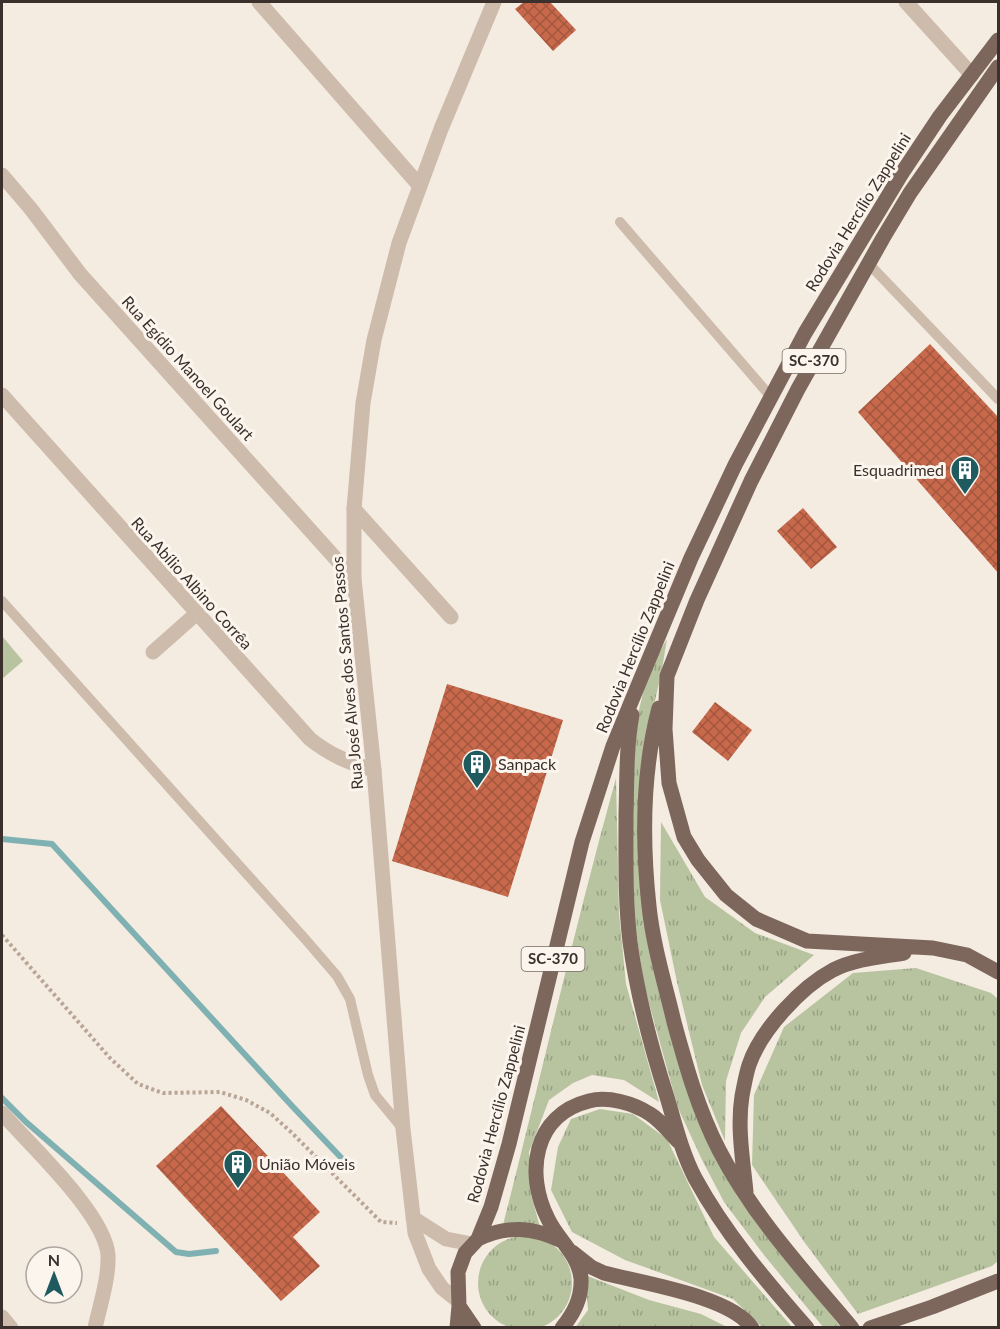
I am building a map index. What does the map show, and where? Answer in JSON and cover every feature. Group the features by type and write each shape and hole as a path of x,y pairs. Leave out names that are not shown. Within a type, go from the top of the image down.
{"main road":[{"name":"Rodovia Hercílio Zappelini","path":"457,1328 458,1272 465,1253 475,1241 491,1207 510,1144 582,842 613,747 639,682 696,548 735,465 805,333 852,253 940,116 999,40"},
{"name":"SC-370","path":"852,1328 778,1240 746,1195 719,1150 697,1101 664,980 649,908 645,831 648,765 656,718 667,676 697,600 751,481 798,389 910,193 999,67"},
{"name":"SC-370","path":"667,676 665,729 669,783 676,811 684,837 698,860 726,895 756,919 807,941 933,948 968,954 999,972"},
{"name":"SC-370","path":"639,682 631,723 627,762 626,874 630,942 638,989 654,1054 681,1144 694,1176 716,1213 747,1257 807,1328"},
{"path":"746,1195 741,1130 742,1098 749,1064 763,1037 780,1014 809,987 833,971 865,959 933,948"},
{"path":"562,1328 573,1315 580,1297 581,1277 575,1258 548,1221 538,1198 537,1159 541,1138 552,1120 567,1110 589,1101 614,1099 650,1114 681,1144"},
{"path":"475,1241 502,1230 527,1228 540,1231 566,1246 591,1267 604,1273 701,1298 731,1309 752,1328"},
{"path":"870,1328 999,1281"},
{"path":"458,1303 474,1328"}],"street":[{"path":"259,2 419,185"},
{"name":"Rua José Alves dos Santos Passos","path":"458,1303 442,1288 429,1269 419,1248 413,1218 403,1129 374,770 354,579 354,510 363,403 374,340 399,243 419,185 494,2"},
{"path":"906,2 972,75"},
{"name":"Rua Egídio Manoel Goulart","path":"2,175 80,274 354,579"},
{"name":"Rua Abílio Albino Corrêa","path":"2,395 310,739 325,752 343,761 374,770"},
{"path":"354,510 451,617"},
{"path":"153,652 196,614"},
{"path":"2,1113 77,1196 104,1235 108,1256 95,1328"},
{"path":"413,1218 446,1239 475,1241"},
{"path":"2,1317 11,1328"}],"lane":[{"path":"620,222 771,397"},
{"path":"869,264 999,399"},
{"path":"2,602 337,976 350,999 375,1095 403,1129"}],"path":[{"path":"2,935 110,1058 138,1084 164,1093 220,1092 246,1100 270,1113 290,1131 381,1222 391,1224 413,1218"}],"green space":[{"path":"2,636 23,661 2,679"},
{"path":"667,639 650,721 643,909 714,1153 737,1196 775,1247 841,1327 823,1327 724,1202 678,1108 644,985 633,911 630,832 637,718 648,672"},
{"path":"616,778 619,913 626,984 659,1102 624,1080 592,1075 573,1083 549,1100 529,1152 531,1195 540,1227 503,1225 572,945"},
{"path":"661,822 705,897 755,933 814,955 765,997 741,1033 726,1081 725,1141 702,1085 660,900"},
{"path":"916,968 991,993 998,999 998,1261 992,1266 858,1314 805,1243 752,1165 754,1095 784,1027 853,973"},
{"path":"600,1109 633,1114 667,1139 714,1237 792,1327 762,1327 733,1299 625,1260 572,1232 551,1190 558,1147 571,1119"},
{"path":"525,1236 543,1239 558,1250 569,1265 572,1283 569,1301 558,1316 543,1327 525,1330 507,1327 492,1316 481,1301 478,1283 481,1265 492,1250 507,1239"},
{"path":"585,1275 649,1300 701,1314 727,1327 575,1328 588,1310"}],"building":[{"path":"524,2 550,2 576,30 553,51 515,9"},
{"name":"Esquadrimed","path":"930,344 999,418 999,574 858,412"},
{"path":"803,508 837,547 811,569 777,531"},
{"name":"Sanpack","path":"447,684 563,720 508,897 392,861"},
{"path":"715,702 752,730 728,761 692,732"},
{"name":"União Móveis","path":"221,1106 320,1212 293,1237 320,1266 281,1301 156,1166"}],"waterway":[{"path":"2,839 52,844 350,1167"},
{"path":"2,1098 26,1122 176,1252 189,1254 216,1251"}],"place":[{"name":"Esquadrimed","path":"965,496"},
{"name":"Sanpack","path":"477,790"},
{"name":"União Móveis","path":"238,1190"}]}
